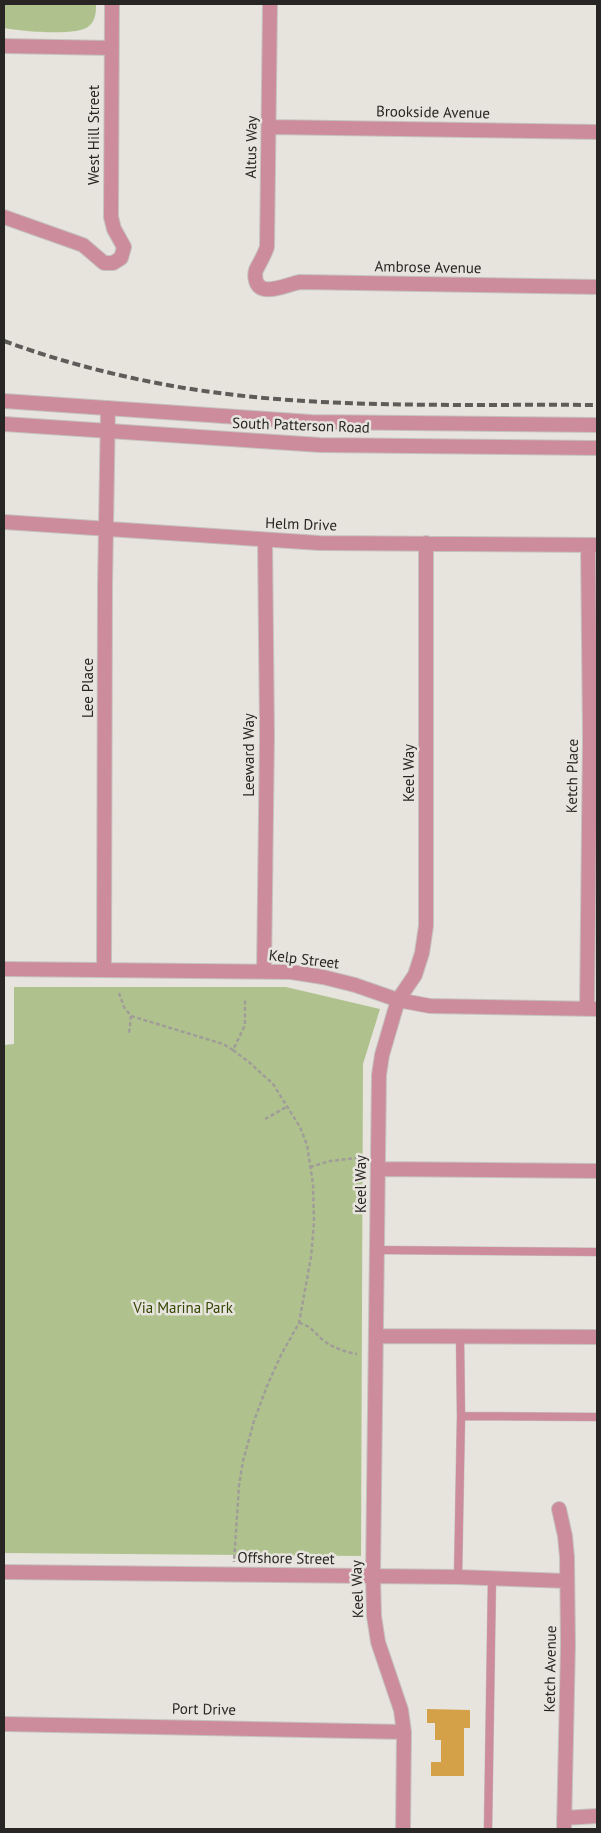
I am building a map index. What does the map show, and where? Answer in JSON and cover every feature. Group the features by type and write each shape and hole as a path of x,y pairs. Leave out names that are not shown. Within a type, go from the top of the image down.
{"street":[{"name":"West Hill Street","path":"4,217 83,246 104,263 118,262 124,252 124,247 114,229 111,217 112,4"},
{"name":"Altus Way","path":"259,287 256,284 256,270 267,248 270,4"},
{"path":"4,46 111,48"},
{"name":"Brookside Avenue","path":"269,127 597,132"},
{"name":"Ambrose Avenue","path":"259,287 271,290 300,282 597,287"},
{"name":"South Patterson Road","path":"4,401 311,422 597,425"},
{"name":"Lee Place","path":"104,968 108,408"},
{"name":"South Patterson Road","path":"4,424 320,445 597,448"},
{"name":"Helm Drive","path":"4,522 320,543 593,545"},
{"name":"Leeward Way","path":"264,971 267,735 265,540"},
{"name":"Keel Way","path":"403,1829 404,1732 398,1699 378,1642 374,1616 379,1075 382,1054 398,1000 415,976 422,953 426,926 426,543"},
{"name":"Ketch Place","path":"592,1009 590,737 593,545"},
{"name":"Kelp Street","path":"4,968 291,972 356,984 398,1000 446,1007 592,1009"},
{"path":"379,1169 597,1171"},
{"path":"377,1336 597,1337"},
{"name":"Ketch Avenue","path":"558,1510 565,1536 567,1581 568,1645 564,1824"},
{"name":"Offshore Street","path":"4,1572 458,1577 567,1581"},
{"name":"Port Drive","path":"4,1724 404,1732"},
{"path":"564,1824 597,1816"}],"lane":[{"path":"378,1250 597,1252"},
{"path":"458,1577 461,1416 460,1336"},
{"path":"461,1416 597,1417"},
{"path":"488,1829 492,1578"}],"path":[{"path":"119,993 124,1007 132,1016 223,1044 250,1063 273,1084 300,1127 306,1144 313,1184 313,1240 311,1257 299,1324 281,1355 267,1386 252,1429 239,1485 234,1562"},
{"path":"232,1050 245,1025 245,1000"},
{"path":"129,1034 132,1016"},
{"path":"265,1119 288,1106"},
{"path":"310,1166 330,1160 357,1158"},
{"path":"299,1324 309,1325 325,1342 343,1351 357,1354"}],"green space":[{"path":"4,4 96,4 96,10 93,21 83,29 61,32 35,32 4,28"},
{"name":"Via Marina Park","path":"14,987 286,987 380,1009 363,1064 361,1556 4,1553 4,1045 14,1044"}],"building":[{"path":"427,1709 470,1710 470,1728 464,1728 464,1776 431,1776 431,1762 441,1762 441,1740 435,1740 435,1723 427,1723"}],"railway":[{"path":"4,341 65,361 127,377 191,389 254,397 340,403 425,405 597,405"}]}
